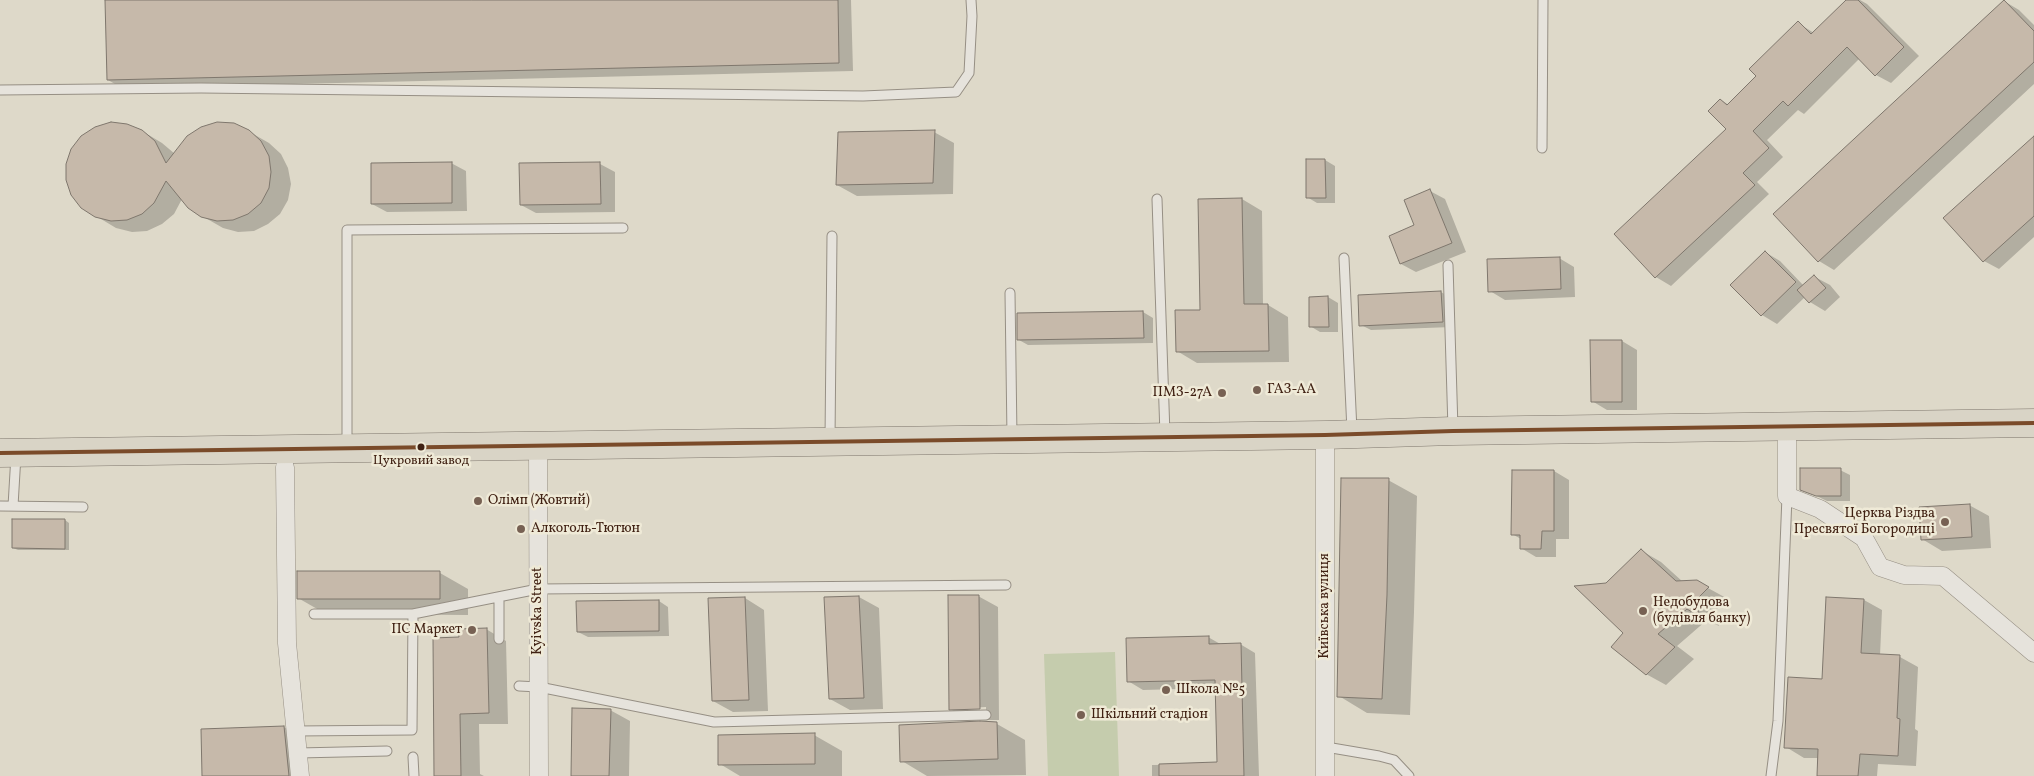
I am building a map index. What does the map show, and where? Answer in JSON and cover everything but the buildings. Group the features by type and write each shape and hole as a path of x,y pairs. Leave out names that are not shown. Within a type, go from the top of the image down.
{"highway":[{"path":"8,453 1165,438 2034,423"}],"street":[{"path":"1787,427 1787,496 1820,509 1864,538 1880,567 1904,575 1943,576 2034,653"},
{"name":"Київська вулиця","path":"1325,435 1325,776"},
{"name":"Kyivska Street","path":"538,445 539,776"},
{"path":"285,467 288,643 300,776"}],"lane":[{"path":"0,90 211,88 863,96 956,92 969,73 971,0"},
{"path":"1542,148 1543,0"},
{"path":"1157,199 1165,438"},
{"path":"347,448 347,230 623,228"},
{"path":"830,442 832,236"},
{"path":"1344,258 1352,434"},
{"path":"1448,265 1453,432"},
{"path":"1010,293 1012,440"},
{"path":"8,453 14,506"},
{"path":"1771,776 1778,721 1787,496"},
{"path":"0,506 83,507"},
{"path":"314,614 413,614 538,589 1006,585"},
{"path":"499,597 499,639"},
{"path":"296,731 412,730 413,614"},
{"path":"519,686 539,687 714,722 986,715"},
{"path":"1326,747 1394,760 1409,776"},
{"path":"298,753 387,751"},
{"path":"413,756 414,776"}],"green space":[{"name":"Шкільний стадіон","path":"1115,652 1119,776 1048,776 1044,654"}],"transit line":[{"path":"0,453 1325,435 1453,431 2034,423"}],"place":[{"name":"ГАЗ-АА","path":"1257,390"},
{"name":"ПМЗ-27А","path":"1222,393"},
{"name":"Цукровий завод","path":"421,447"},
{"name":"Олімп (Жовтий)","path":"478,501"},
{"name":"Церква Різдва Пресвятої Богородиці","path":"1945,522"},
{"name":"Алкоголь-Тютюн","path":"521,529"},
{"name":"Недобудова (будівля банку)","path":"1643,611"},
{"name":"ПС Маркет","path":"472,630"},
{"name":"Школа №5","path":"1166,690"},
{"name":"Шкільний стадіон","path":"1081,715"}]}
